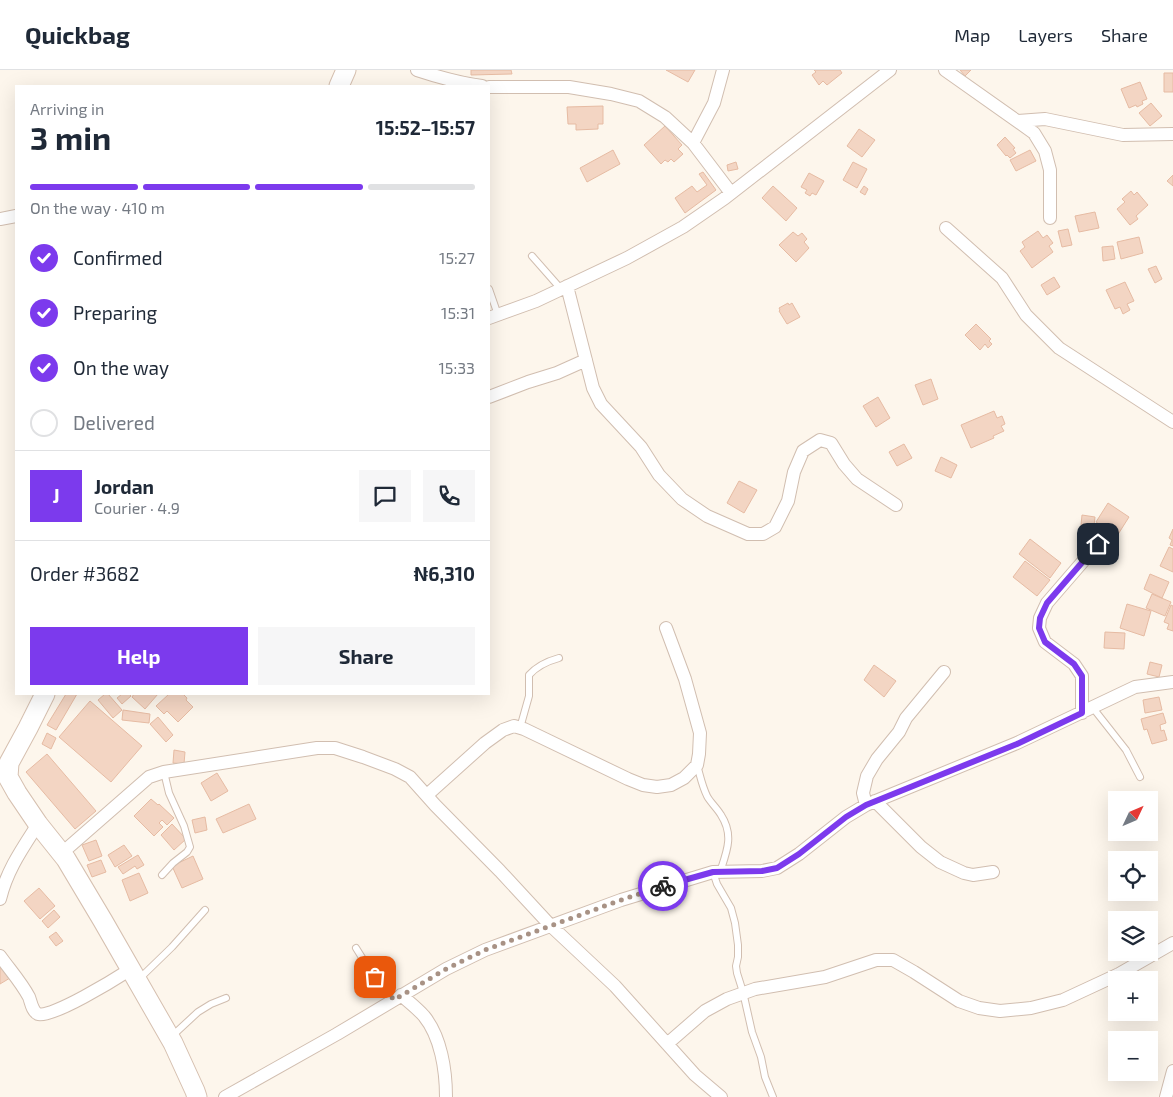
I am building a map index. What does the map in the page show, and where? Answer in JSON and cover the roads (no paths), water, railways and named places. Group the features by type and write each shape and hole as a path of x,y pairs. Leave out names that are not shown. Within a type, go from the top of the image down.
{"main road":[{"path":"339,85 346,70"},
{"path":"44,695 4,774 38,824 62,854 103,921 170,1038 197,1097"}],"street":[{"path":"417,70 436,77 473,85"},
{"path":"693,143 714,103 723,70"},
{"path":"493,316 536,301 564,288 627,258 684,227 890,70"},
{"path":"945,70 1034,133 1045,151 1050,170 1050,218"},
{"path":"490,87 569,87 639,101 665,117 693,143 731,193"},
{"path":"1018,121 1045,119 1123,135 1173,134"},
{"path":"0,219 15,216"},
{"path":"946,228 1002,278 1026,315 1059,348 1173,422"},
{"path":"564,288 593,388 601,404 640,447 659,475 682,499 707,516 748,534 763,534 775,527 788,500 794,472 803,451 820,440 831,443 844,464 857,479 896,505"},
{"path":"490,398 528,382 557,373 586,360"},
{"path":"1087,710 1082,676 1074,664 1045,642 1039,628 1040,618 1047,603 1098,544"},
{"path":"427,795 485,743 504,730 514,726 524,728 643,785 657,787 671,785 684,778 697,766 700,733 685,679 666,628"},
{"path":"944,672 906,718 899,732 877,759 867,776 863,793 870,803 929,855 940,862 973,875 993,872"},
{"path":"225,1097 337,1034 446,969 485,950 621,900 716,872 762,871 777,868 799,854 846,817 870,803 1017,744 1135,687 1173,682"},
{"path":"62,854 149,777 164,772 317,748 336,748 363,757 410,777 435,806 500,871 550,925 615,986 695,1075 721,1097"},
{"path":"0,899 6,879 18,853 38,824"},
{"path":"667,1044 705,1010 743,992 825,977 876,960 893,960 959,1001 979,1008 1000,1011 1030,1008 1063,1000 1119,974 1173,943"},
{"path":"0,956 21,983 34,1010 38,1014 60,1009 101,988 134,975"},
{"path":"398,998 422,1014 434,1033 442,1056 446,1097"},
{"path":"1166,1097 1173,1071"}],"lane":[{"path":"532,256 564,288"},
{"path":"490,296 493,316"},
{"path":"520,728 530,696 529,675 545,664 559,658"},
{"path":"1087,710 1126,750 1140,777"},
{"path":"697,766 708,797 727,824 728,847 716,872 717,884 731,908 735,922 738,945 736,966 739,981 772,1097"},
{"path":"162,875 190,847 187,835 169,793 164,772"},
{"path":"134,975 172,947 205,910"},
{"path":"356,948 364,964 398,998"},
{"path":"170,1038 198,1012 226,998"}]}
